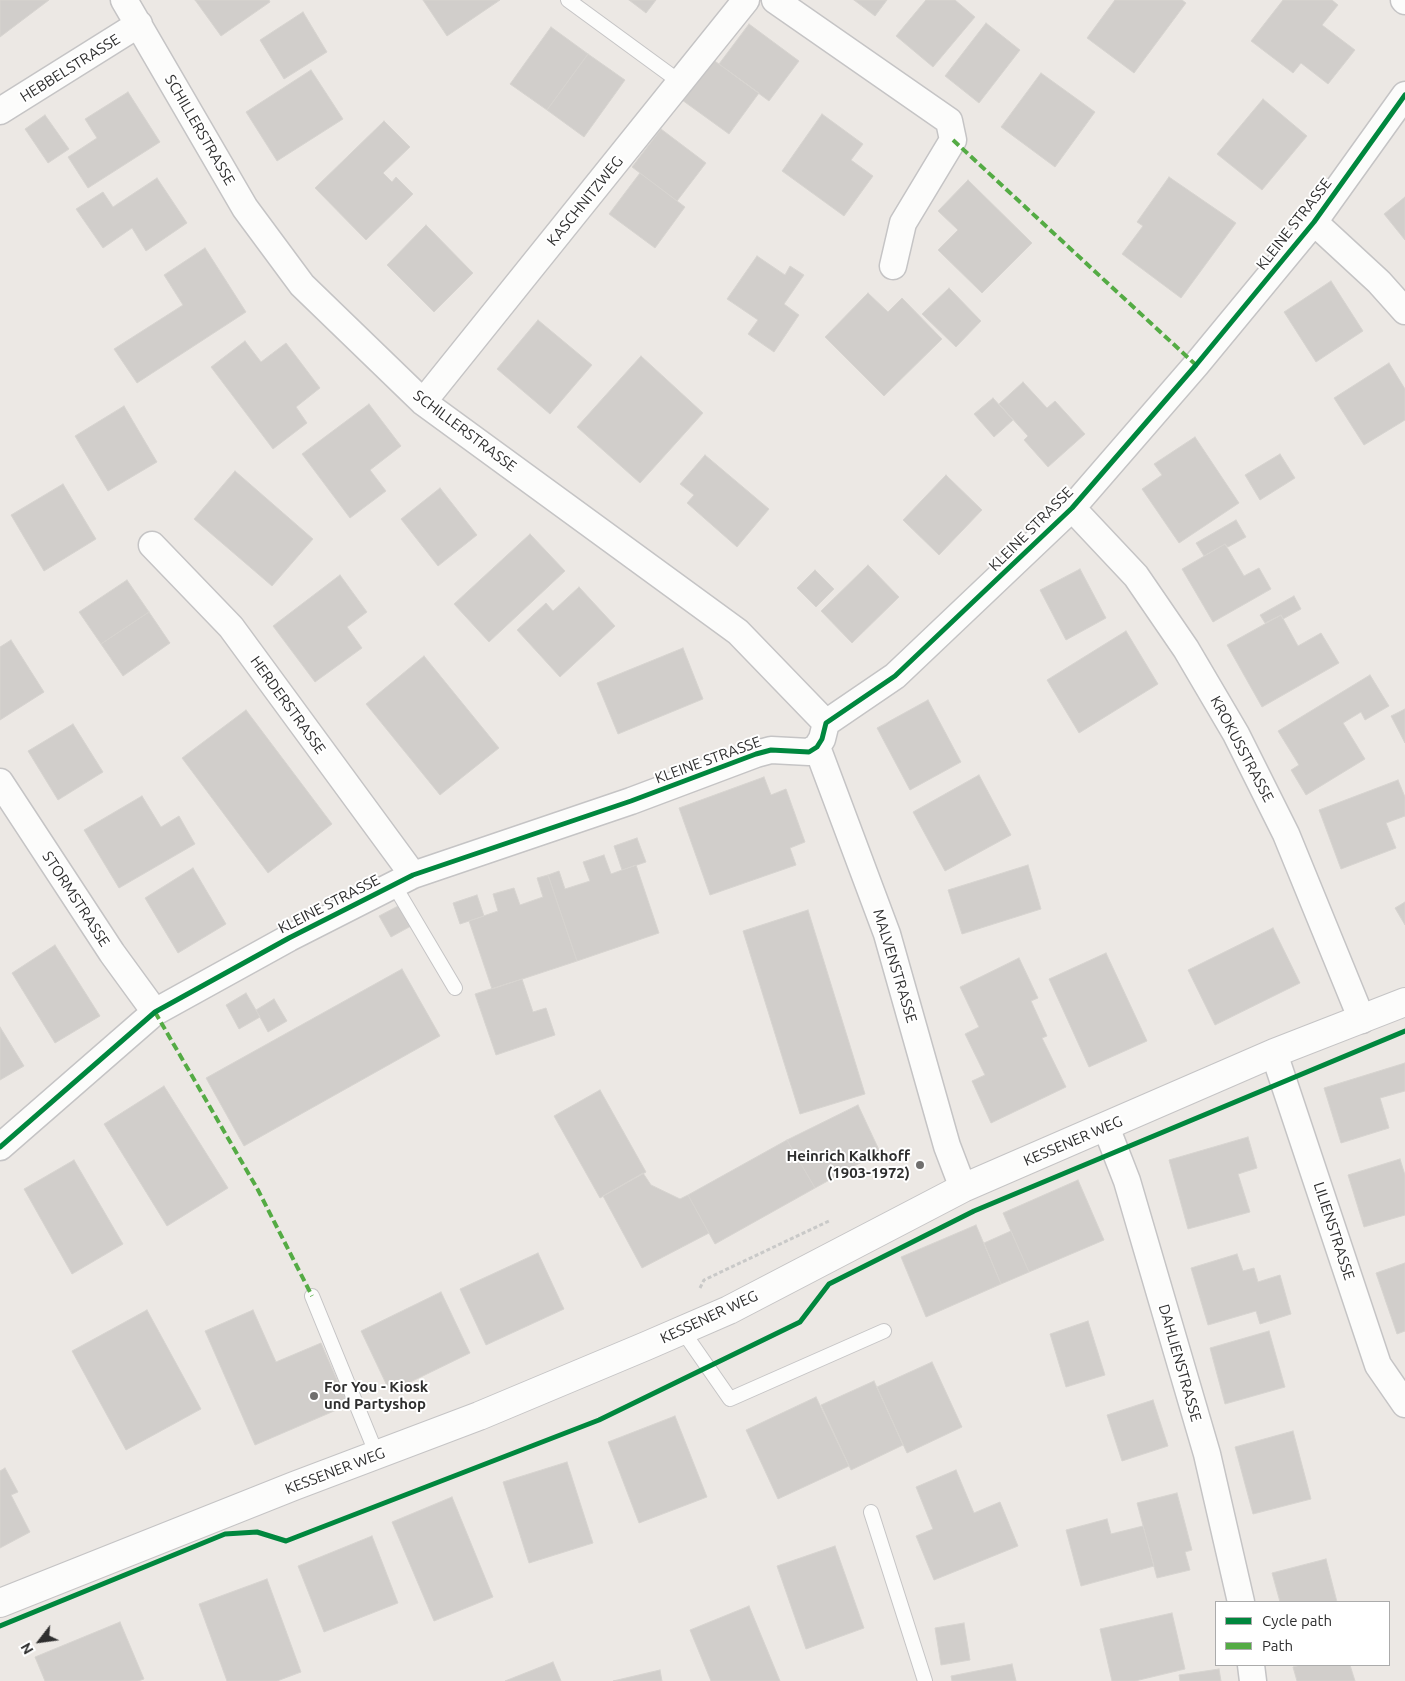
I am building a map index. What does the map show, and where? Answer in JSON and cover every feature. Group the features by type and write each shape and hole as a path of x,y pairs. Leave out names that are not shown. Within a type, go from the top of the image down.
{"street":[{"name":"SCHILLERSTRASSE","path":"124,0 245,208 302,286 423,402 738,632 826,723"},
{"name":"KASCHNITZWEG","path":"423,402 746,0"},
{"path":"775,0 949,121 953,140 903,223 893,266"},
{"name":"HEBBELSTRASSE","path":"0,111 139,24"},
{"name":"KLEINE STRASSE","path":"826,723 895,676 1072,508 1196,365 1314,222 1405,95"},
{"path":"1314,222 1380,282 1405,311"},
{"name":"KROKUSSTRASSE","path":"1072,508 1136,576 1186,649 1236,734 1286,834 1362,1020"},
{"name":"HERDERSTRASSE","path":"152,545 231,627 403,880"},
{"path":"817,747 822,739 826,723"},
{"name":"KLEINE STRASSE","path":"0,1147 155,1012 289,938 403,880 631,801 756,754 771,750 809,752 817,747"},
{"name":"MALVENSTRASSE","path":"817,747 887,934 947,1146 963,1188"},
{"name":"STORMSTRASSE","path":"0,782 112,953 155,1012"},
{"name":"KESSENER WEG","path":"0,1603 377,1454 479,1416 729,1310 963,1188 1274,1053 1405,1002"},
{"name":"LILIENSTRASSE","path":"1274,1053 1378,1365 1405,1404"},
{"name":"DAHLIENSTRASSE","path":"1106,1126 1127,1181 1207,1454 1241,1601"},
{"path":"1251,1666 1253,1681"}],"lane":[{"path":"568,0 680,82"},
{"path":"403,880 455,988"},
{"path":"312,1296 377,1454"},
{"path":"682,1330 730,1399 884,1331"},
{"path":"871,1512 925,1681"}],"path":[{"path":"695,1296 704,1280 834,1219"}],"building":[{"path":"0,0 49,0 0,37"},
{"path":"195,0 269,0 270,2 221,36"},
{"path":"423,0 500,0 447,36"},
{"path":"629,0 656,0 646,13"},
{"path":"854,0 887,0 875,16"},
{"path":"926,0 955,0 975,17 933,67 896,36"},
{"path":"1115,0 1182,0 1186,3 1134,73 1087,38"},
{"path":"1283,0 1332,0 1338,5 1322,25 1355,50 1328,84 1301,63 1293,73 1251,41"},
{"path":"303,12 327,52 284,79 260,40"},
{"path":"986,23 1020,50 979,103 945,76"},
{"path":"749,24 799,61 769,101 719,64"},
{"path":"551,27 588,54 547,110 510,84"},
{"path":"588,54 625,80 584,137 547,110"},
{"path":"712,59 759,93 729,134 682,100"},
{"path":"311,70 343,119 277,161 246,112"},
{"path":"1041,73 1095,112 1055,167 1001,127"},
{"path":"128,92 160,142 88,188 68,157 97,138 85,119"},
{"path":"1263,99 1307,136 1262,190 1217,154"},
{"path":"822,114 863,144 851,160 873,176 844,216 782,171"},
{"path":"45,115 69,149 48,163 25,129"},
{"path":"384,121 410,147 383,173 392,182 396,177 413,194 366,240 315,188"},
{"path":"661,129 706,163 677,201 632,167"},
{"path":"640,173 685,207 655,248 609,214"},
{"path":"1169,177 1236,223 1181,298 1122,254 1143,226 1137,222"},
{"path":"157,178 187,223 146,251 132,228 103,248 76,209 103,192 113,207"},
{"path":"968,180 1032,243 982,293 938,250 958,230 938,211"},
{"path":"1405,197 1405,240 1384,214"},
{"path":"426,225 473,273 434,312 387,265"},
{"path":"205,248 246,312 137,383 114,349 183,305 164,275"},
{"path":"757,256 785,275 790,266 804,275 784,304 799,315 774,352 748,334 758,320 727,299"},
{"path":"1331,281 1363,331 1316,362 1284,312"},
{"path":"949,288 981,321 956,347 922,314"},
{"path":"868,293 888,312 902,298 942,339 884,396 825,337"},
{"path":"538,320 592,365 550,414 497,369"},
{"path":"245,341 261,362 286,343 320,388 296,407 307,423 273,449 211,367"},
{"path":"641,356 703,413 640,483 577,427"},
{"path":"1389,363 1405,389 1405,420 1364,445 1334,398"},
{"path":"1023,382 1047,408 1055,401 1085,434 1048,467 1024,440 1028,436 999,404"},
{"path":"993,398 1013,420 994,437 974,414"},
{"path":"369,404 401,446 370,470 386,491 350,518 302,454"},
{"path":"124,406 157,462 108,491 75,436"},
{"path":"1195,437 1239,503 1179,543 1142,489 1162,475 1154,464"},
{"path":"1280,454 1295,478 1260,500 1245,475"},
{"path":"705,455 769,509 737,547 687,503 694,495 680,484"},
{"path":"235,471 313,539 272,586 194,519"},
{"path":"946,475 982,510 939,555 903,520"},
{"path":"63,484 96,539 44,571 11,515"},
{"path":"440,488 477,535 438,566 401,519"},
{"path":"1236,520 1246,537 1228,547 1225,544 1204,556 1196,543"},
{"path":"530,534 565,571 489,642 454,604"},
{"path":"1225,544 1244,576 1259,568 1271,589 1213,622 1182,569"},
{"path":"868,565 899,597 852,643 821,611"},
{"path":"1080,569 1106,618 1066,640 1040,590"},
{"path":"815,570 834,589 816,607 797,588"},
{"path":"340,575 367,612 347,627 362,648 315,682 273,626"},
{"path":"127,580 149,612 101,644 79,612"},
{"path":"579,587 615,626 560,677 517,630 546,603 553,611"},
{"path":"1294,596 1301,609 1283,619 1281,615 1265,623 1260,615"},
{"path":"149,612 170,643 123,676 101,644"},
{"path":"1281,615 1298,646 1321,633 1339,663 1262,707 1227,645"},
{"path":"1126,631 1158,684 1079,733 1047,680"},
{"path":"11,640 44,692 0,720 0,647"},
{"path":"683,648 703,699 618,734 597,683"},
{"path":"424,656 499,748 440,795 366,704"},
{"path":"1370,675 1389,706 1365,720 1361,712 1343,723 1365,759 1306,795 1291,770 1299,765 1278,731"},
{"path":"928,700 961,762 910,790 877,728"},
{"path":"1405,709 1405,743 1391,716"},
{"path":"246,710 332,824 268,873 182,758"},
{"path":"73,724 103,772 58,800 28,751"},
{"path":"979,775 1011,835 945,871 913,812"},
{"path":"764,777 771,795 786,789 805,842 790,848 796,865 710,895 679,808"},
{"path":"1398,780 1405,797 1405,816 1386,823 1396,848 1341,869 1319,810"},
{"path":"142,796 161,827 179,816 195,844 119,888 84,830"},
{"path":"637,838 646,862 622,870 614,846"},
{"path":"604,855 611,874 636,865 659,933 577,961 548,875 559,871 565,889 590,881 583,862"},
{"path":"1028,865 1041,909 962,934 948,890"},
{"path":"193,868 226,924 178,953 145,898"},
{"path":"548,875 577,961 492,989 469,921 498,911 493,894 514,888 520,905 543,897 537,878"},
{"path":"477,895 484,916 460,924 453,903"},
{"path":"1405,902 1405,925 1395,908"},
{"path":"400,905 411,926 391,937 379,916"},
{"path":"808,910 865,1094 800,1114 743,931"},
{"path":"1273,928 1300,983 1215,1025 1188,970"},
{"path":"55,945 100,1016 55,1043 12,973"},
{"path":"1106,953 1147,1041 1089,1067 1049,979"},
{"path":"1019,958 1038,998 1031,1001 1047,1036 1042,1038 1066,1087 991,1123 972,1081 985,1075 965,1034 979,1027 960,987"},
{"path":"402,969 440,1036 244,1146 206,1078"},
{"path":"522,979 533,1012 546,1008 555,1035 496,1055 475,994"},
{"path":"246,993 260,1017 239,1029 226,1005"},
{"path":"274,999 287,1021 268,1032 256,1010"},
{"path":"0,1027 24,1066 0,1080"},
{"path":"1405,1063 1405,1091 1380,1098 1389,1128 1341,1143 1324,1088"},
{"path":"164,1086 228,1188 167,1226 104,1124"},
{"path":"600,1090 646,1172 600,1198 554,1116"},
{"path":"858,1105 880,1152 815,1188 787,1140"},
{"path":"1248,1137 1257,1168 1238,1174 1250,1212 1188,1229 1169,1160"},
{"path":"787,1140 815,1188 715,1244 688,1195"},
{"path":"1400,1159 1405,1175 1405,1215 1364,1227 1348,1175"},
{"path":"74,1160 123,1244 72,1274 24,1189"},
{"path":"643,1173 651,1185 680,1199 688,1195 709,1233 642,1268 603,1196"},
{"path":"1078,1180 1104,1240 1029,1272 1003,1213"},
{"path":"976,1225 1001,1284 926,1317 901,1257"},
{"path":"1011,1231 1029,1272 1001,1284 984,1243"},
{"path":"538,1253 564,1309 486,1345 460,1289"},
{"path":"1237,1254 1243,1271 1254,1268 1258,1282 1280,1275 1291,1314 1260,1324 1256,1311 1208,1325 1191,1268"},
{"path":"1405,1263 1405,1331 1397,1334 1376,1273"},
{"path":"441,1292 470,1353 390,1392 361,1331"},
{"path":"147,1310 201,1409 126,1450 72,1351"},
{"path":"253,1310 276,1362 321,1343 348,1405 255,1445 205,1331"},
{"path":"1088,1321 1105,1375 1066,1387 1050,1334"},
{"path":"1269,1331 1285,1387 1225,1404 1210,1348"},
{"path":"932,1362 962,1427 907,1453 877,1387"},
{"path":"874,1381 903,1445 851,1470 821,1405"},
{"path":"816,1397 849,1466 778,1499 746,1430"},
{"path":"1153,1400 1168,1446 1122,1461 1107,1415"},
{"path":"675,1416 707,1497 639,1523 608,1442"},
{"path":"1293,1431 1311,1499 1253,1514 1235,1447"},
{"path":"567,1462 593,1543 529,1563 503,1482"},
{"path":"5,1468 18,1492 11,1495 30,1532 0,1548 0,1471"},
{"path":"956,1470 974,1513 1000,1502 1018,1546 934,1580 916,1536 933,1529 916,1487"},
{"path":"1177,1493 1192,1550 1185,1552 1190,1570 1157,1578 1137,1503"},
{"path":"452,1497 493,1597 434,1621 392,1522"},
{"path":"1107,1519 1111,1534 1143,1526 1154,1566 1081,1586 1066,1530"},
{"path":"372,1536 398,1603 324,1632 298,1566"},
{"path":"835,1546 864,1628 806,1649 777,1566"},
{"path":"1326,1559 1337,1601 1280,1601 1272,1573"},
{"path":"267,1579 301,1672 277,1681 227,1681 199,1604"},
{"path":"749,1606 780,1681 711,1681 690,1630"},
{"path":"1172,1613 1185,1669 1135,1681 1112,1681 1100,1629"},
{"path":"120,1622 144,1679 138,1681 45,1681 35,1657"},
{"path":"964,1623 970,1660 941,1665 935,1628"},
{"path":"553,1662 561,1681 505,1681"},
{"path":"1012,1664 1016,1681 952,1681 951,1676"},
{"path":"1350,1666 1355,1681 1297,1681 1293,1667"},
{"path":"1219,1669 1221,1681 1180,1681 1179,1675"},
{"path":"660,1670 662,1681 613,1681"}],"marked path":[{"path":"953,140 1196,365"},
{"path":"155,1012 258,1190 312,1296"}],"cycle path":[{"path":"0,1147 155,1012 289,938 413,875 631,801 756,754 771,750 809,752 817,747 822,739 826,723 895,676 1072,508 1196,365 1314,222 1405,95"},
{"path":"0,1626 225,1534 257,1532 286,1541 599,1420 800,1322 829,1284 974,1211 1405,1031"}],"place":[{"name":"Heinrich Kalkhoff (1903-1972)","path":"920,1165"},
{"name":"For You - Kiosk und Partyshop","path":"314,1396"}]}
